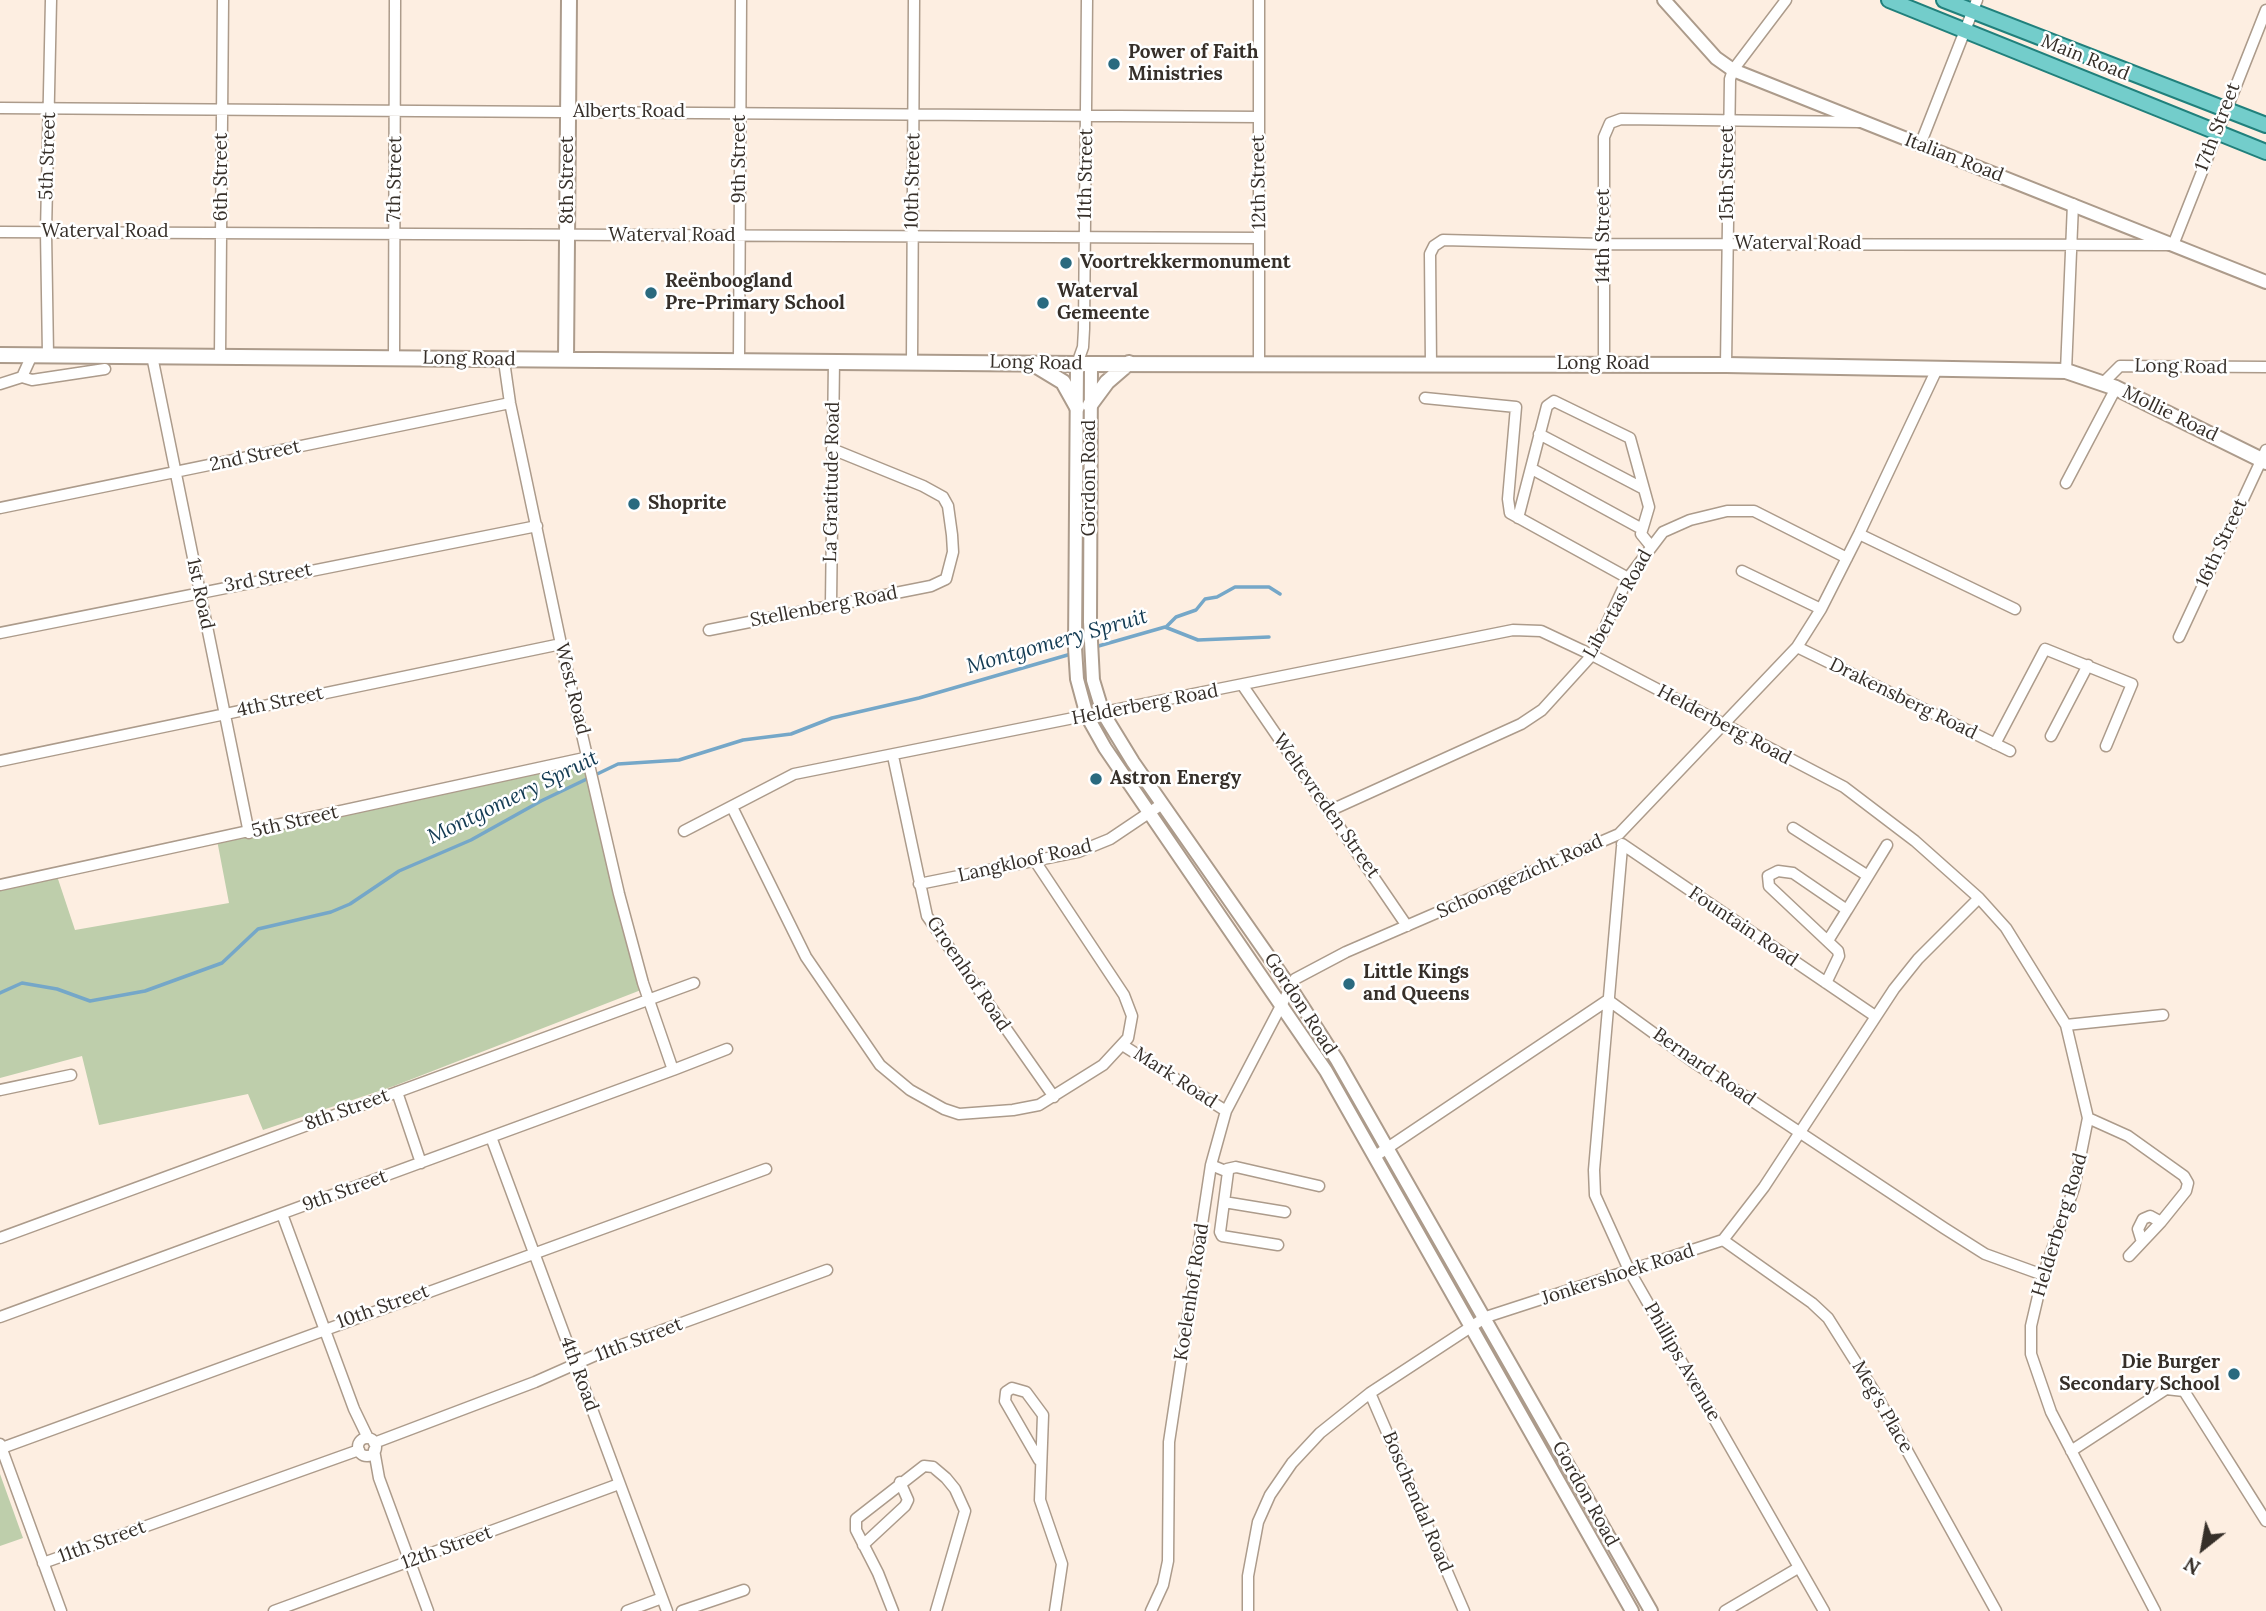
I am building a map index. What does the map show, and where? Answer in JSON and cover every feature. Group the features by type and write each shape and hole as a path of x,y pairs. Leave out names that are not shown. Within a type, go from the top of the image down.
{"main road":[{"name":"8th Street","path":"566,359 569,0"},
{"name":"Main Road","path":"1889,0 2266,152"},
{"name":"Main Road","path":"1944,0 1974,6 2266,125"},
{"name":"Long Road","path":"0,355 220,355 504,361 739,359 1084,364 1726,365 2069,372"},
{"path":"1028,363 1063,382 1084,406 1129,363"},
{"name":"Mollie Road","path":"2069,372 2110,385 2264,457"}],"street":[{"name":"5th Street","path":"48,355 46,232 51,0"},
{"name":"6th Street","path":"220,355 223,0"},
{"name":"7th Street","path":"394,358 395,0"},
{"name":"9th Street","path":"739,359 741,0"},
{"name":"10th Street","path":"912,361 914,0"},
{"name":"11th Street","path":"1084,364 1087,0"},
{"name":"12th Street","path":"1259,0 1259,363"},
{"name":"Italian Road","path":"1664,0 1716,58 1733,70 2266,282"},
{"path":"1733,70 1786,0"},
{"path":"1920,145 1974,6"},
{"name":"17th Street","path":"2173,245 2215,132 2266,10"},
{"name":"15th Street","path":"1726,365 1728,120 1733,70"},
{"name":"Alberts Road","path":"0,108 1258,117"},
{"name":"14th Street","path":"1604,364 1605,132 1610,123 1621,119 1728,120"},
{"path":"1728,120 1862,122"},
{"path":"2069,372 2073,204"},
{"name":"Waterval Road","path":"0,232 912,239 1259,238"},
{"name":"Waterval Road","path":"1431,365 1430,254 1437,242 1449,239 1604,244 2173,245"},
{"path":"22,377 30,366 32,355"},
{"name":"1st Road","path":"152,356 248,833"},
{"name":"La Gratitude Road","path":"831,604 834,360"},
{"name":"West Road","path":"504,361 510,403 561,643 619,894 649,999 673,1070"},
{"name":"Gordon Road","path":"1084,364 1091,648 1093,680 1103,713 1162,804 1290,987 1389,1149 1651,1611"},
{"name":"Long Road","path":"2110,385 2120,366 2266,368"},
{"path":"0,383 22,377 32,380 105,369"},
{"name":"Schoongezicht Road","path":"1290,987 1304,972 1619,834 1725,726 1797,647 1821,610 1860,534 1937,369"},
{"path":"2066,483 2110,385"},
{"path":"1425,398 1516,407 1507,509 1518,518 1628,579"},
{"path":"1518,518 1547,406 1554,401 1628,436 1648,507 1641,534 1650,545"},
{"name":"2nd Street","path":"0,508 510,403"},
{"name":"Gordon Road","path":"1084,406 1075,653 1080,696 1087,716 1326,1070 1632,1611"},
{"path":"1539,434 1644,489"},
{"name":"Stellenberg Road","path":"709,630 939,584 946,579 953,552 951,518 943,497 923,486 832,449"},
{"name":"16th Street","path":"2179,637 2264,457"},
{"path":"1532,469 1642,529"},
{"name":"Libertas Road","path":"1329,811 1521,724 1558,696 1592,655 1628,579 1650,545 1663,532 1690,520 1727,511 1754,511 1847,558"},
{"name":"3rd Street","path":"0,633 537,526"},
{"path":"1860,534 2015,609"},
{"path":"1742,571 1821,610"},
{"name":"Helderberg Road","path":"684,831 794,775 1513,630 1541,631 1592,655 1865,800 1979,898 2014,939 2066,1025 2088,1118 2074,1188 2043,1275 2031,1326 2031,1354 2038,1381 2071,1451 2155,1611"},
{"name":"4th Street","path":"0,761 561,643"},
{"name":"Drakensberg Road","path":"1797,647 2010,751"},
{"path":"1995,744 2044,649 2129,681 2133,685 2106,746"},
{"path":"2051,736 2088,665"},
{"name":"Weltevreden Street","path":"1243,686 1407,926"},
{"name":"Groenhof Road","path":"893,756 924,907 932,924 1054,1097"},
{"name":"5th Street","path":"0,885 589,757"},
{"name":"Langkloof Road","path":"919,884 1096,845 1162,804"},
{"path":"732,807 806,957 880,1065 893,1079 944,1109 959,1114 1027,1109 1054,1097 1103,1065 1124,1046 1132,1016 1124,995 1035,860"},
{"path":"1793,828 1868,876"},
{"path":"1619,834 1622,847"},
{"path":"1829,939 1887,845 1868,876 1847,911"},
{"name":"Fountain Road","path":"1622,847 1875,1016"},
{"name":"Phillips Avenue","path":"1622,847 1594,1184 1597,1203 1629,1270 1824,1611"},
{"path":"1826,983 1839,956 1829,939 1769,886 1768,876 1778,871 1793,873 1847,911"},
{"path":"1723,1240 1800,1132 1875,1016 1918,959 1979,898"},
{"name":"8th Street","path":"0,1238 694,983"},
{"name":"Koelenhof Road","path":"1151,1611 1163,1585 1168,1561 1170,1442 1211,1165 1226,1111 1290,987"},
{"path":"1374,1157 1608,1000"},
{"name":"Bernard Road","path":"1608,1000 1692,1061 1985,1254 2043,1275"},
{"path":"2066,1025 2163,1014"},
{"name":"Mark Road","path":"1124,1046 1226,1111"},
{"name":"9th Street","path":"0,1317 727,1049"},
{"path":"0,1090 71,1075"},
{"path":"397,1092 421,1163"},
{"path":"2088,1118 2128,1136 2184,1176 2188,1183 2186,1191 2161,1222 2129,1256"},
{"name":"4th Road","path":"491,1138 667,1611"},
{"path":"1211,1165 1227,1169 1236,1167 1319,1185"},
{"name":"10th Street","path":"1,1446 766,1169"},
{"path":"1227,1169 1222,1236 1278,1245"},
{"path":"1224,1202 1285,1212"},
{"path":"282,1214 428,1611"},
{"path":"2142,1242 2138,1229 2143,1219 2150,1216 2161,1222"},
{"name":"Jonkershoek Road","path":"1248,1611 1248,1576 1258,1522 1270,1495 1292,1463 1320,1433 1370,1393 1486,1317 1723,1240"},
{"name":"Meg's Place","path":"1723,1240 1812,1303 1828,1318 1874,1391 1996,1611"},
{"name":"11th Street","path":"43,1563 366,1446 827,1270"},
{"path":"1039,1460 1005,1401 1006,1392 1012,1388 1021,1389 1033,1398 1043,1415 1039,1460 1042,1511 1062,1564 1055,1611"},
{"path":"2071,1451 2166,1389 2184,1391 2266,1521"},
{"name":"Boschendal Road","path":"1370,1393 1464,1611"},
{"path":"1,1446 61,1611"},
{"path":"893,1611 856,1530 859,1514 924,1466 933,1467 955,1489 964,1506 962,1522 936,1611"},
{"path":"863,1545 905,1506 908,1500 900,1482"},
{"name":"12th Street","path":"275,1611 619,1484"},
{"path":"1725,1611 1798,1568"},
{"path":"681,1611 744,1590"},
{"path":"627,1611 662,1598"}],"green space":[{"path":"587,760 641,990 394,1086 263,1130 248,1094 99,1125 82,1056 0,1078 0,884 56,873 75,930 229,903 217,840"},
{"path":"0,1474 23,1538 0,1546"}],"waterway":[{"path":"1166,627 1176,617 1196,610 1205,599 1217,597 1235,587 1269,587 1280,594"},
{"name":"Montgomery Spruit","path":"1095,647 1165,627 1198,640 1269,637"},
{"name":"Montgomery Spruit","path":"0,993 22,983 57,989 90,1001 145,991 222,963 258,929 331,912 350,904 399,871 471,840 541,801 618,764 679,760 743,740 791,734 832,718 919,698 1071,654"}],"place":[{"name":"Power of Faith Ministries","path":"1114,64"},
{"name":"Voortrekkermonument","path":"1066,263"},
{"name":"Reënboogland Pre-Primary School","path":"651,293"},
{"name":"Waterval Gemeente","path":"1043,303"},
{"name":"Shoprite","path":"634,504"},
{"name":"Astron Energy","path":"1096,779"},
{"name":"Little Kings and Queens","path":"1349,984"},
{"name":"Die Burger Secondary School","path":"2234,1374"}]}
